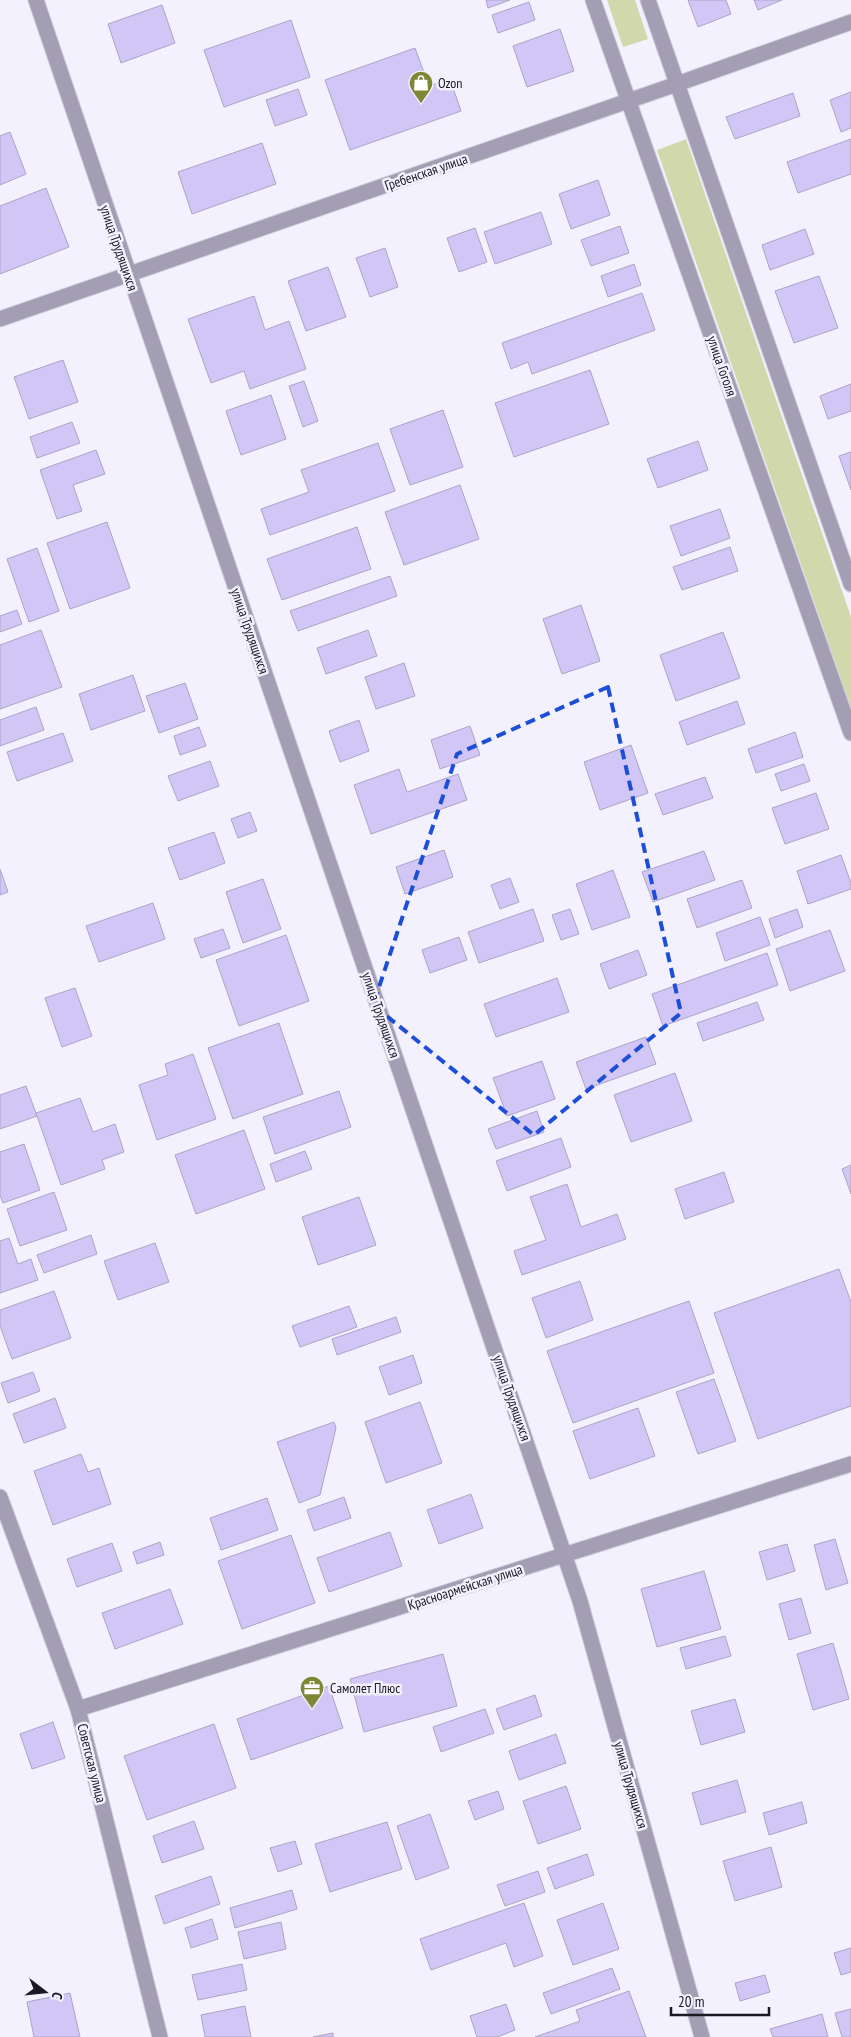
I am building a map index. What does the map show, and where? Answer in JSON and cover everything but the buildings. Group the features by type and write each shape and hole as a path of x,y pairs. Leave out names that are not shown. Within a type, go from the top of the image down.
{"street":[{"name":"улица Трудящихся","path":"36,0 565,1555 580,1601 702,2037"},
{"name":"улица Гоголя","path":"593,0 851,733"},
{"path":"648,0 851,584"},
{"name":"Гребенская улица","path":"0,319 129,276 851,22"},
{"name":"Красноармейская улица","path":"78,1710 851,1464"},
{"name":"Советская улица","path":"0,1497 78,1710 160,2037"}],"highlighted area":[{"path":"608,687 681,1013 534,1135 373,1005 457,754"}],"green space":[{"path":"607,0 635,0 648,39 623,47"},
{"path":"686,139 851,617 851,708 657,150"}],"place":[{"name":"Ozon","path":"421,104"},
{"name":"Самолет Плюс","path":"312,1709"}]}
